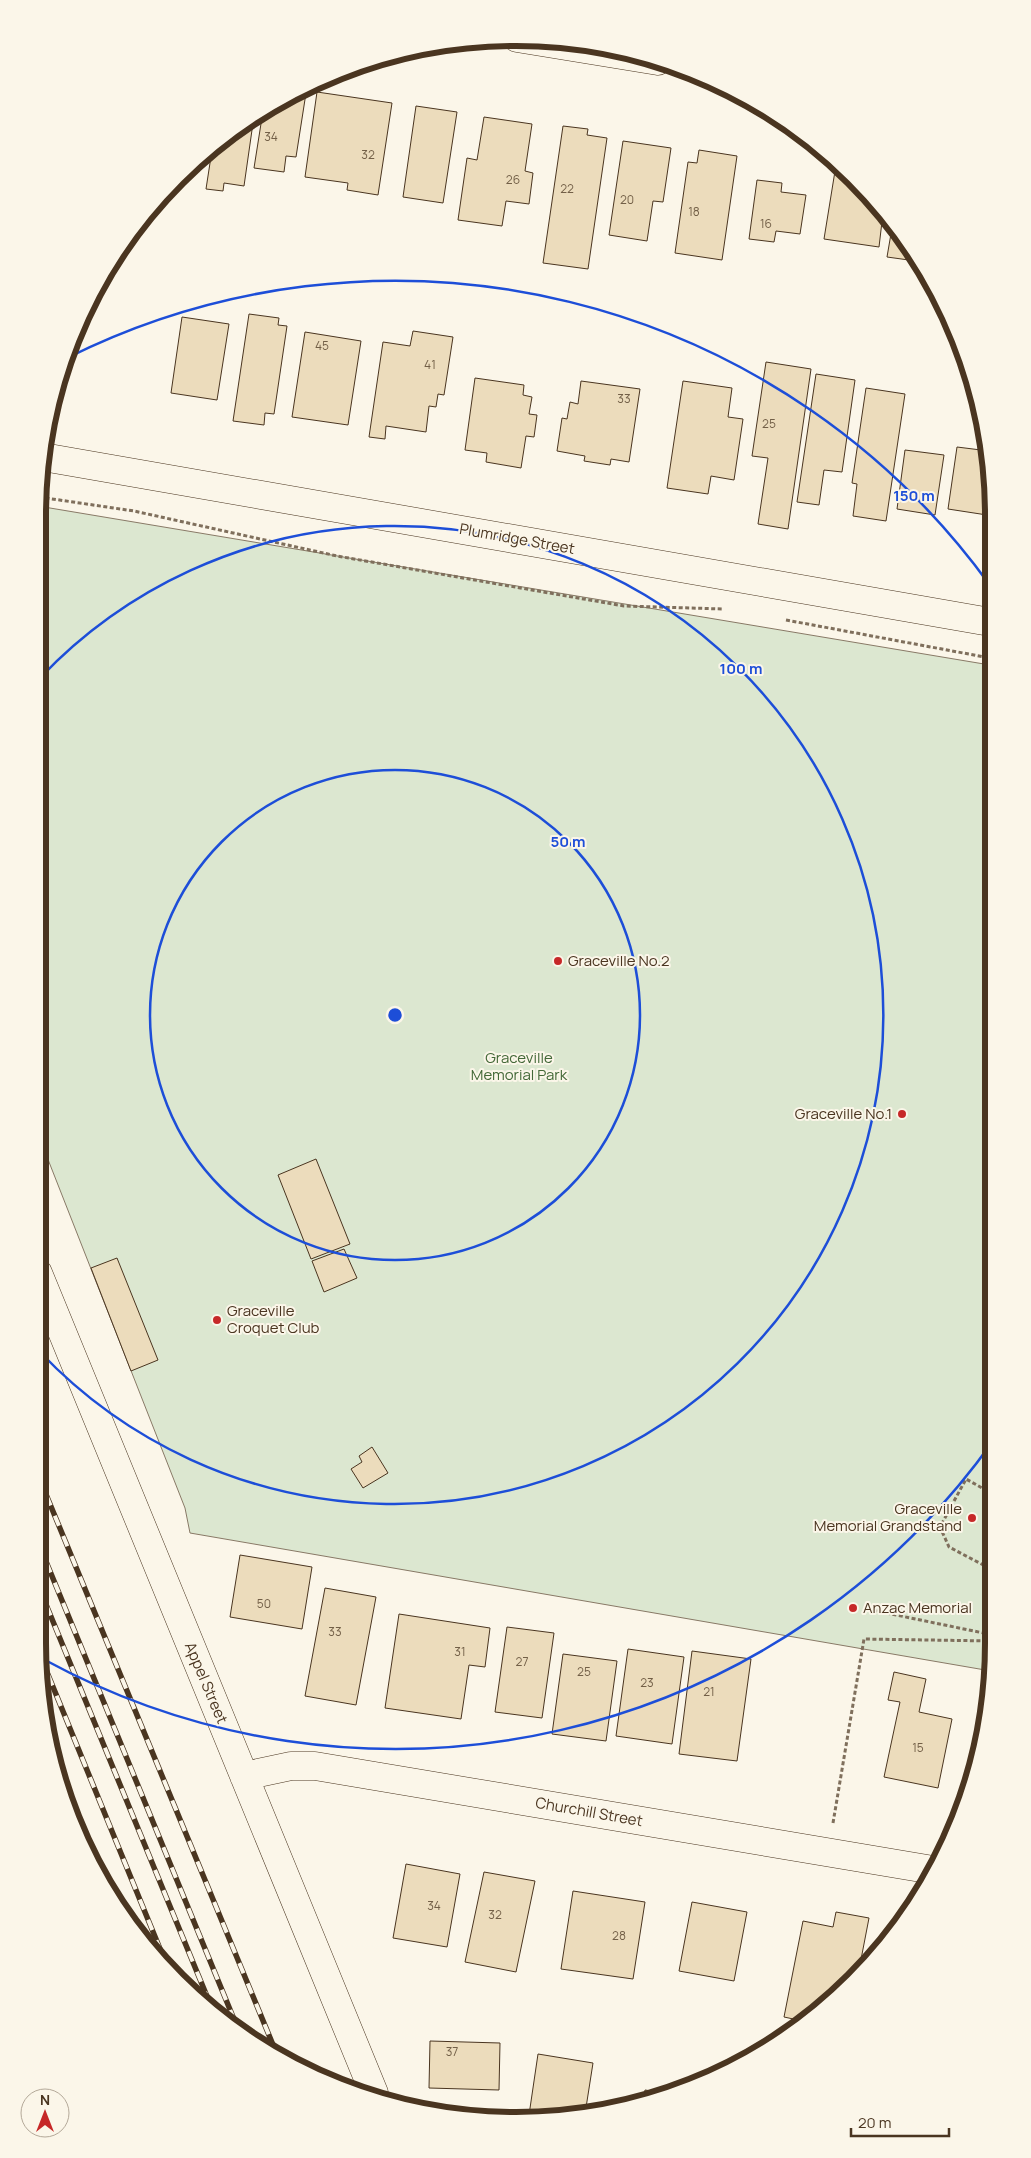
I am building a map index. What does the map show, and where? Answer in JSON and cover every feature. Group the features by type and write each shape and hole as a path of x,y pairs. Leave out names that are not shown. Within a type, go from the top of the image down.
{"street":[{"name":"Plumridge Street","path":"50,458 985,621"},
{"name":"Appel Street","path":"46,1293 372,2089"},
{"name":"Churchill Street","path":"244,1776 291,1766 315,1766 926,1869"}],"path":[{"path":"47,498 134,512 337,556 624,606 725,609"},
{"path":"784,620 985,657"},
{"path":"985,1490 966,1479 940,1527 949,1547 985,1566"},
{"path":"867,1609 985,1633"},
{"path":"829,1852 864,1639 985,1641"}],"green space":[{"name":"Graceville Memorial Park","path":"46,507 985,664 984,1670 190,1533 185,1508 46,1154"}],"building":[{"path":"317,92 392,103 378,195 347,190 348,183 305,177"},
{"path":"305,96 296,157 286,156 284,172 254,168 261,121"},
{"path":"416,106 457,112 443,203 403,197"},
{"path":"484,117 532,124 525,171 533,173 529,204 506,201 502,226 458,220 467,158 477,160"},
{"path":"563,126 588,129 587,135 607,138 588,269 543,263"},
{"path":"252,127 244,186 224,183 223,191 206,189 211,159"},
{"path":"623,141 671,148 663,202 653,201 647,241 609,235"},
{"path":"699,150 737,156 722,260 675,253 688,162 697,163"},
{"path":"835,172 882,223 879,247 824,239"},
{"path":"757,180 782,183 781,192 806,195 800,234 776,231 774,242 749,239"},
{"path":"891,234 909,260 887,257"},
{"path":"249,314 279,318 278,325 287,326 274,414 265,413 264,425 233,421"},
{"path":"182,317 229,324 217,400 171,393"},
{"path":"413,331 453,337 444,395 438,394 436,407 429,406 426,432 386,426 385,439 369,437 383,342 410,346"},
{"path":"305,332 361,341 348,425 292,417"},
{"path":"766,362 811,369 788,529 758,524 768,458 752,456"},
{"path":"816,374 855,380 842,472 824,470 819,505 797,502"},
{"path":"475,378 524,385 523,395 532,397 529,414 537,415 534,437 526,436 521,468 486,462 487,453 465,450"},
{"path":"581,381 640,389 629,462 611,459 610,465 584,461 585,456 557,451 562,418 567,419 570,402 578,404"},
{"path":"683,381 732,388 728,417 743,419 734,480 711,476 708,494 667,488"},
{"path":"866,388 905,394 886,521 853,516 857,484 852,483"},
{"path":"957,447 980,450 985,515 948,509"},
{"path":"905,450 944,455 935,515 897,509"},
{"path":"316,1159 350,1244 311,1259 278,1175"},
{"path":"344,1249 357,1278 324,1292 312,1261"},
{"path":"117,1258 158,1360 131,1371 91,1268"},
{"path":"372,1447 388,1473 363,1488 351,1469 362,1462 359,1456"},
{"path":"240,1555 312,1567 302,1629 230,1617"},
{"path":"325,1588 376,1597 356,1705 305,1696"},
{"path":"399,1614 490,1628 485,1667 469,1665 461,1719 385,1708"},
{"path":"507,1627 554,1633 542,1718 495,1712"},
{"path":"628,1649 684,1657 672,1744 616,1736"},
{"path":"692,1651 751,1659 737,1761 679,1754"},
{"path":"563,1654 617,1661 606,1741 552,1734"},
{"path":"894,1672 926,1679 919,1712 952,1719 938,1788 884,1777 900,1702 888,1700"},
{"path":"406,1864 460,1874 447,1947 393,1938"},
{"path":"484,1872 535,1881 516,1972 465,1962"},
{"path":"573,1891 645,1902 633,1979 561,1969"},
{"path":"692,1902 747,1912 734,1981 679,1971"},
{"path":"836,1912 869,1918 861,1959 825,1995 801,2015 795,2019 784,2017 803,1921 833,1927"},
{"path":"430,2041 500,2043 499,2090 429,2088"},
{"path":"538,2054 593,2063 586,2106 530,2112"}],"railway":[{"path":"46,1494 273,2044"},
{"path":"46,1561 233,2017"},
{"path":"46,1604 207,1996"},
{"path":"47,1672 160,1948"}],"place":[{"name":"Graceville No.2","path":"558,961"},
{"name":"Graceville No.1","path":"902,1114"},
{"name":"Graceville Croquet Club","path":"217,1320"},
{"name":"Graceville Memorial Grandstand","path":"972,1518"},
{"name":"Anzac Memorial","path":"853,1608"}]}
